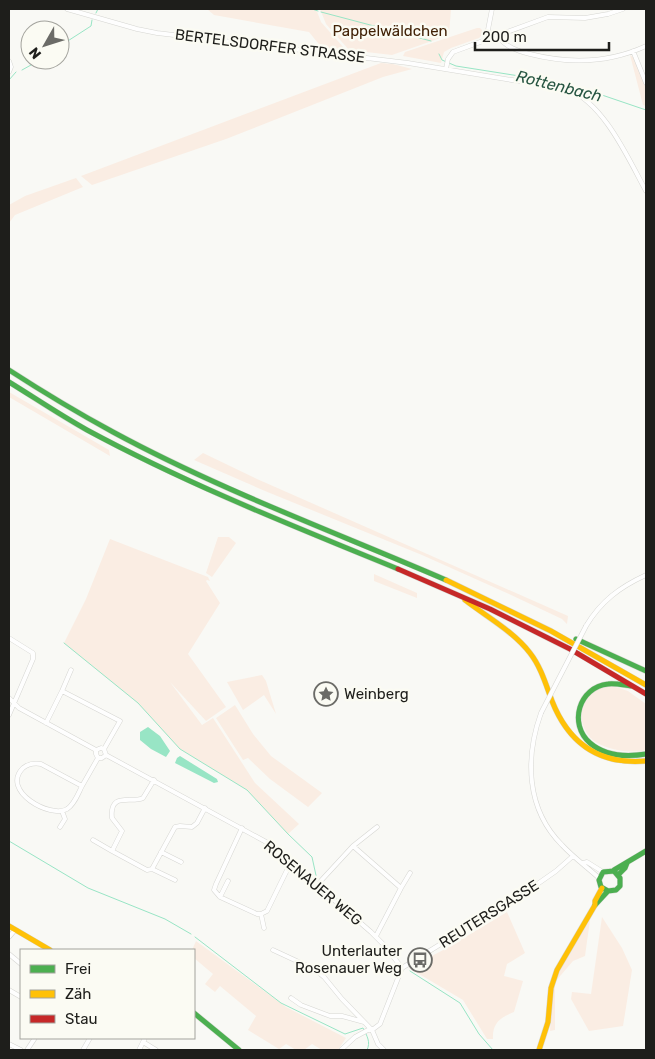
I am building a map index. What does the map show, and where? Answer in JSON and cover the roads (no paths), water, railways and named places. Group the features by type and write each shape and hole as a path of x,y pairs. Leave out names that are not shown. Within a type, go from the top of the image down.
{"main road":[{"path":"9,370 84,417 153,453 250,497 451,582 597,655 646,685"},
{"path":"9,382 78,424 194,483 330,542 455,592 550,639 646,694"},
{"path":"455,592 474,608 508,630 523,644 539,668 561,721 576,741 596,755 609,760 623,762 646,761"},
{"path":"549,630 646,671"},
{"path":"636,687 613,683 604,684 592,690 584,696 579,706 579,726 583,735 590,743 600,749 625,756 646,754"},
{"path":"608,892 600,884 599,878 604,872 614,870 646,850"},
{"path":"619,874 627,863"},
{"path":"593,907 608,892 614,891 619,887 621,881 619,874 614,870"},
{"path":"538,1050 548,1022 551,988 557,970 602,888"},
{"path":"9,926 48,949"},
{"path":"195,1015 239,1050"}],"street":[{"name":"BERTELSDORFER STRASSE","path":"67,9 78,10 137,29 157,33 447,65 476,74 572,90 601,116 616,138 646,192"},
{"path":"486,40 492,9"},
{"path":"447,65 453,52 548,17 586,18 623,9"},
{"path":"498,36 507,46 517,50 559,60 586,61 620,56 646,46"},
{"path":"633,51 646,81"},
{"path":"9,72 10,62"},
{"path":"599,878 562,846 549,830 540,814 534,797 530,770 531,749 541,713 594,613 615,592 646,575"},
{"path":"9,638 33,653 34,659 9,715"},
{"path":"46,722 71,670"},
{"path":"62,691 120,722 104,749 106,755 98,758 71,806 62,811 49,810 25,797 17,788 16,782 20,772 30,764 41,764 82,786"},
{"path":"9,698 19,708 96,750 104,749"},
{"path":"96,750 98,758"},
{"name":"ROSENAUER WEG","path":"106,755 268,843 376,936 395,957 402,968"},
{"path":"112,852 122,831 112,818 113,807 118,801 125,798 134,801 143,798 154,780"},
{"path":"152,869 175,827 192,827 197,823 205,808"},
{"path":"60,827 64,819 62,811"},
{"path":"317,885 352,846 377,827"},
{"path":"242,828 214,890 220,897 257,914 261,914 267,911 291,862"},
{"path":"93,840 147,870 152,869 175,880"},
{"path":"352,846 401,888"},
{"path":"161,852 181,862"},
{"name":"REUTERSGASSE","path":"402,968 536,885 573,856"},
{"path":"583,863 587,862 604,872"},
{"path":"376,936 410,873"},
{"path":"220,897 228,881"},
{"path":"261,914 264,928"},
{"path":"9,937 15,930"},
{"path":"273,950 314,969 324,977 364,1022 384,1050"},
{"path":"9,954 20,963"},
{"path":"376,1037 402,968"},
{"path":"9,990 20,996"},
{"path":"291,998 301,1005 330,1016 342,1016 364,1022"},
{"path":"341,1050 359,1034 380,1024"},
{"path":"27,1050 34,1039"},
{"path":"83,1050 89,1039"},
{"path":"139,1050 144,1040 156,1050"},
{"path":"9,1044 22,1050"}],"waterway":[{"path":"96,13 98,9"},
{"path":"312,9 318,11"},
{"path":"321,12 431,41"},
{"path":"70,40 91,26 92,20"},
{"name":"Rottenbach","path":"439,54 442,60 456,66 551,81 599,94 646,110"},
{"path":"9,80 16,72"},
{"path":"64,643 138,703 180,749 247,790 312,857 317,880"},
{"path":"9,841 88,888 165,919 191,934"},
{"path":"322,886 350,910"},
{"path":"195,937 281,1003 345,1034 363,1028 369,1042 367,1050"},
{"path":"410,971 460,1003 479,1034 493,1050"}],"place":[{"name":"Weinberg","path":"326,694"},
{"name":"Unterlauter Rosenauer Weg","path":"420,960"}],"park label":[{"name":"Pappelwäldchen","path":"390,31"}]}
